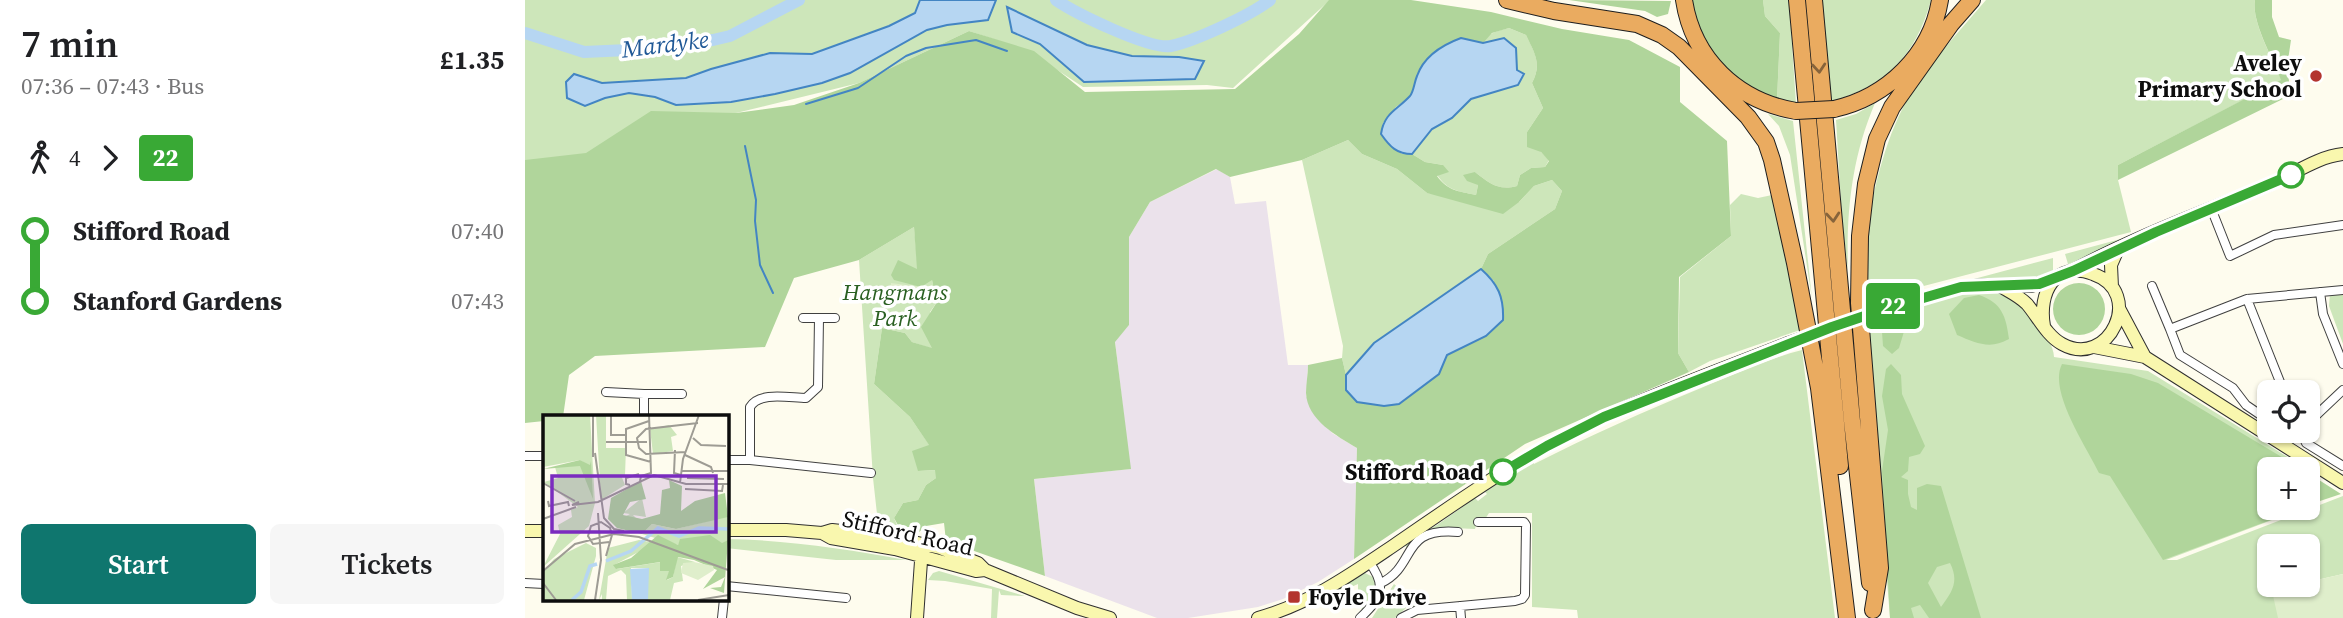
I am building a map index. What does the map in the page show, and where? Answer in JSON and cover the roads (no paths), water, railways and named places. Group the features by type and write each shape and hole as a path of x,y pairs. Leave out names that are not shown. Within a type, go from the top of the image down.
{"highway":[{"path":"1507,0 1637,24 1662,35 1679,47 1748,117 1766,142 1795,263 1819,388 1847,618"},
{"path":"1531,0 1636,16 1656,22 1680,37 1765,120 1780,150 1813,326 1836,429"},
{"path":"1684,0 1698,44 1719,73 1741,91 1761,102 1796,111 1834,109 1856,103 1880,90 1912,61"},
{"path":"1797,0 1855,618"},
{"path":"1814,0 1851,421 1873,614"},
{"path":"1932,28 1940,0"},
{"path":"1862,510 1853,243 1856,199 1864,154 1875,122 1932,28 1957,0"},
{"path":"1873,614 1879,568 1859,303 1860,236 1866,184 1877,139 1892,107 1951,24 1972,0"}],"main road":[{"path":"1258,618 1307,600 1369,562 1486,483 1556,441 1625,408 1788,343 1882,310 1961,287 2031,286 2057,278 2211,208 2270,185 2328,156 2343,154"},
{"path":"2118,250 2111,265 2112,288 2120,310 2145,357"},
{"path":"2073,271 2096,274 2112,288"},
{"path":"2044,326 2041,309 2043,298 2057,278"},
{"path":"2000,286 2024,301 2051,337 2062,345 2074,349 2094,347 2145,357 2343,483"},
{"path":"2094,347 2115,328 2120,310"},
{"name":"Stifford Road","path":"728,530 861,532 921,550 940,548 978,563 985,570 1077,608 1109,618"},
{"path":"525,531 543,531"},
{"path":"917,618 921,550"}],"street":[{"path":"2211,208 2230,256 2274,235 2343,225"},
{"path":"2151,286 2180,355 2234,388 2246,405 2257,413"},
{"path":"2170,330 2247,299 2343,290"},
{"path":"2320,292 2323,314 2343,364"},
{"path":"2247,299 2279,380"},
{"path":"803,318 835,318"},
{"path":"750,460 750,407 753,401 761,398 806,398 818,387 819,318"},
{"path":"2320,412 2343,390"},
{"path":"606,393 682,394"},
{"path":"644,394 644,415"},
{"path":"2306,443 2343,466"},
{"path":"525,456 543,456"},
{"path":"728,460 871,473"},
{"path":"1401,618 1417,610 1522,599 1527,590 1526,525 1524,522 1478,522"},
{"path":"1381,583 1392,577 1420,537 1432,532 1458,532"},
{"path":"1362,618 1380,593 1381,583 1369,562"},
{"path":"525,583 543,584"},
{"path":"728,586 846,598"},
{"path":"722,618 724,600"},
{"path":"1460,606 1461,618"}],"water":[{"path":"920,0 996,0 988,20 927,30 850,73 775,94 731,102 676,105 655,97 629,93 585,106 567,98 566,82 574,74 602,83 686,78 770,53 812,54 889,26 915,13"},
{"path":"1007,7 1087,45 1132,56 1179,57 1204,61 1195,79 1084,82 1040,44 1012,32"},
{"path":"1461,38 1483,43 1504,38 1516,48 1517,70 1524,74 1518,85 1471,99 1452,118 1432,129 1412,154 1398,151 1381,134 1385,121 1410,96 1420,69 1429,57"},
{"path":"1481,269 1499,292 1503,320 1486,336 1447,355 1439,374 1399,404 1384,406 1357,402 1346,390 1346,375 1374,343"}],"waterway":[{"name":"Mardyke","path":"525,33 584,52 713,40 730,36 799,0"},
{"name":"Mardyke","path":"1056,0 1130,37 1161,46 1194,39 1250,13 1270,0"},
{"path":"806,104 858,88 906,56 926,48 976,40 1007,51"},
{"path":"745,146 756,200 755,221 760,265 773,293"}],"place":[{"name":"Aveley Primary School","path":"2316,76"},
{"name":"Stifford Road","path":"1503,472"},
{"name":"Foyle Drive","path":"1294,597"}],"park label":[{"name":"Hangmans Park","path":"895,305"}]}
